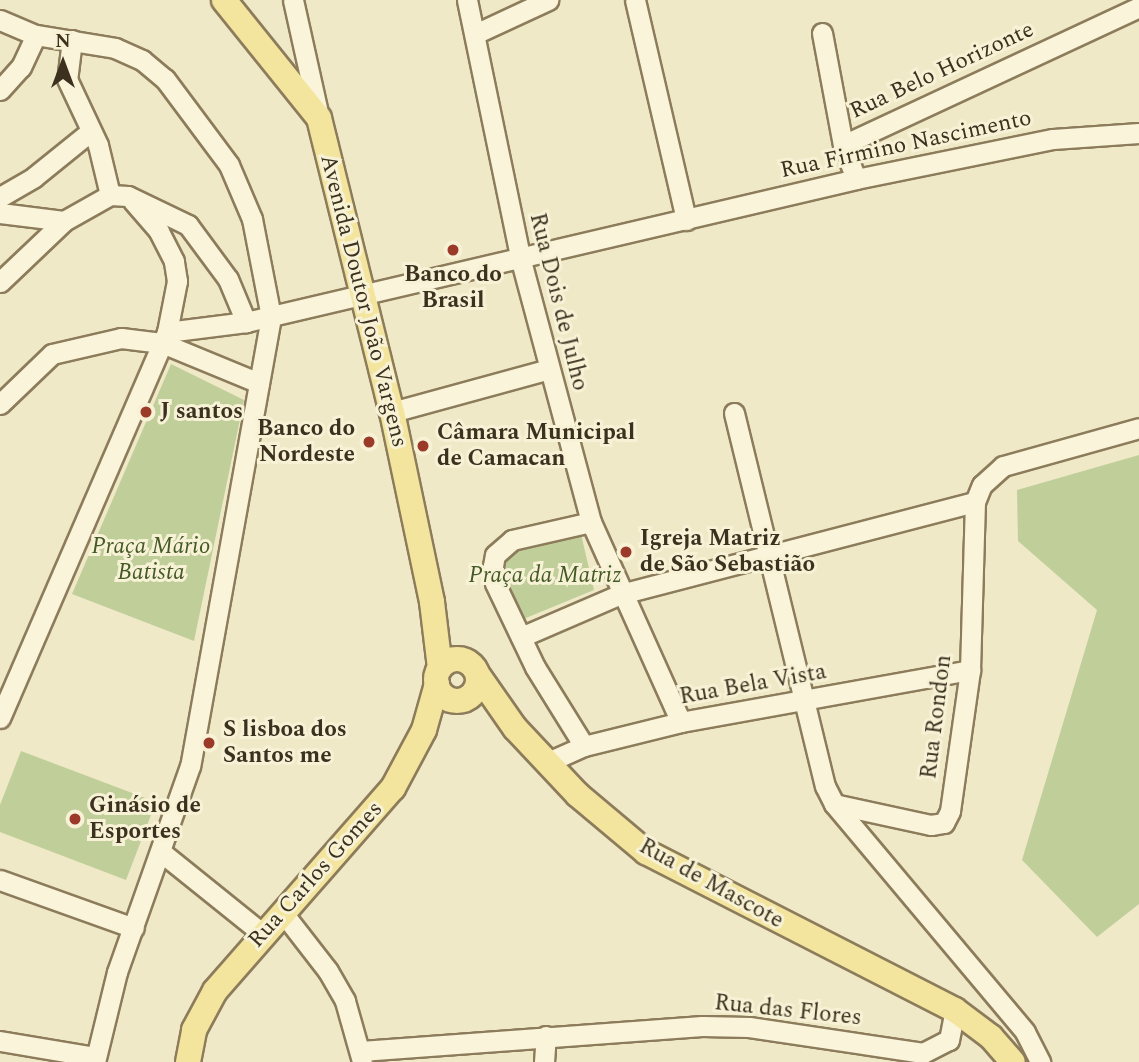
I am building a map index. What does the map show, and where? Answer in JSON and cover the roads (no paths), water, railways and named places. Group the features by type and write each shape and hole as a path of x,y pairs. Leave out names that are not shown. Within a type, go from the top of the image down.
{"main road":[{"path":"224,0 319,118"},
{"name":"Avenida Doutor João Vargens","path":"319,118 392,412 432,602 438,676"},
{"name":"Avenida Doutor João Vargens","path":"432,602 474,669"},
{"path":"453,659 474,669 475,691 462,700 446,697 438,676 453,659"},
{"name":"Rua de Mascote","path":"474,669 515,729 578,795 646,852 955,1010 991,1037 1013,1062"},
{"name":"Rua Carlos Gomes","path":"188,1062 194,1030 215,990 393,788 424,730 438,676"}],"street":[{"name":"Avenida Doutor João Vargens","path":"293,0 319,118"},
{"name":"Rua Dois de Julho","path":"467,0 520,257 591,522 621,594 681,722"},
{"path":"475,34 548,0"},
{"path":"635,0 686,220"},
{"name":"Rua Belo Horizonte","path":"843,145 1139,7"},
{"path":"0,20 36,35 115,48 142,60 166,79 198,117 229,165 252,219 271,317 190,766 117,972 96,1059 0,1041"},
{"path":"821,33 843,145 856,179"},
{"path":"0,90 20,67 36,35"},
{"path":"0,718 165,338 177,281 174,261 159,231 119,195 67,79 72,40"},
{"path":"0,197 34,177 91,131"},
{"name":"Rua Firmino Nascimento","path":"165,338 363,297 520,257 856,179 1053,139 1139,133"},
{"path":"0,282 64,221 119,195 188,225 228,279 246,322"},
{"path":"0,213 64,221"},
{"path":"0,404 52,354 121,338 165,338 259,383"},
{"path":"392,412 549,369"},
{"path":"734,413 804,701 834,804 1025,1032 1040,1062"},
{"path":"521,637 621,594 975,502 989,475 1003,466 1139,428"},
{"name":"Rua Rondon","path":"834,804 931,825 944,823 950,811 970,670 975,502"},
{"path":"584,746 521,637 495,583 495,555 512,540 591,522"},
{"name":"Rua Bela Vista","path":"548,762 584,746 681,722 970,670"},
{"path":"161,852 263,934"},
{"path":"0,880 134,928"},
{"path":"283,913 328,971 345,1001 361,1056 546,1036 544,1062"},
{"name":"Rua das Flores","path":"546,1036 749,1027 923,1053 949,1040 955,1010"}],"place":[{"name":"Banco do Brasil","path":"453,250"},
{"name":"J santos","path":"146,412"},
{"name":"Banco do Nordeste","path":"369,442"},
{"name":"Câmara Municipal de Camacan","path":"423,446"},
{"name":"Igreja Matriz de São Sebastião","path":"626,552"},
{"name":"S lisboa dos Santos me","path":"209,743"},
{"name":"Ginásio de Esportes","path":"75,819"}],"park label":[{"name":"Praça Mário Batista","path":"151,560"},
{"name":"Praça da Matriz","path":"545,576"}]}
